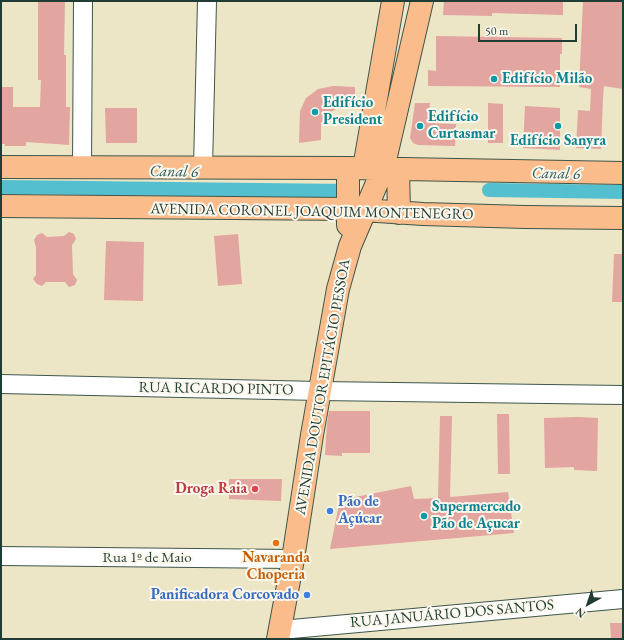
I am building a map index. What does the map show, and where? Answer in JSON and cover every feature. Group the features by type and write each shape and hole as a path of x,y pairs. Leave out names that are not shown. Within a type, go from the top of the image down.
{"main road":[{"name":"AVENIDA DOUTOR EPITÁCIO PESSOA","path":"374,172 393,1"},
{"name":"AVENIDA DOUTOR EPITÁCIO PESSOA","path":"280,634 319,391 338,289 350,246 356,210 374,172 422,1"},
{"path":"1,167 204,168 374,172 623,173"},
{"path":"356,210 374,172"},
{"path":"374,172 399,213"},
{"name":"AVENIDA CORONEL JOAQUIM MONTENEGRO","path":"1,206 356,210 399,213 525,217 623,218"}],"street":[{"path":"82,167 83,1"},
{"path":"204,168 207,1"},
{"name":"RUA RICARDO PINTO","path":"1,384 319,391 623,395"},
{"name":"Rua 1º de Maio","path":"1,556 293,559"},
{"name":"RUA JANUÁRIO DOS SANTOS","path":"280,634 623,599"}],"building":[{"path":"38,1 65,1 64,55 66,55 66,107 70,107 69,145 26,142 26,146 5,146 5,144 1,144 1,87 13,87 13,107 40,107 41,80 38,80"},
{"path":"444,1 563,1 563,15 492,13 492,16 443,15"},
{"path":"583,1 623,1 623,89 604,86 601,149 576,148 578,110 590,111 591,89 579,87"},
{"path":"436,36 562,38 562,54 560,54 560,87 428,86 428,70 436,71"},
{"name":"Edifício President","path":"333,86 355,87 355,107 338,108 327,114 321,124 321,140 299,143 300,111 306,98 318,89"},
{"name":"Edifício Curtasmar","path":"415,103 430,103 428,123 456,124 455,146 418,145 413,143 410,138"},
{"path":"488,103 503,104 503,143 488,143"},
{"path":"525,106 560,108 560,150 523,148"},
{"path":"105,108 137,108 137,143 106,143"},
{"path":"69,232 74,234 76,239 72,245 73,274 77,280 75,285 69,287 65,282 46,282 42,286 37,284 33,279 36,275 36,247 34,240 37,235 42,233 47,237 64,236"},
{"path":"238,234 242,284 218,286 214,236"},
{"path":"106,241 144,242 143,301 104,300"},
{"path":"614,254 623,254 623,302 612,302"},
{"path":"329,411 370,411 370,453 342,453 342,456 325,455"},
{"path":"497,414 509,414 510,474 498,474"},
{"name":"Supermercado Pão de Açucar","path":"440,416 452,416 450,497 508,492 514,533 330,549 340,500 411,486 414,499 438,498"},
{"path":"544,418 598,418 597,471 574,470 574,467 545,468"},
{"name":"Droga Raia","path":"229,479 282,479 281,501 229,499"},
{"path":"610,623 623,623 623,639 611,639"}],"waterway":[{"name":"Canal 6","path":"1,187 347,191"},
{"name":"Canal 6","path":"489,190 623,192"}],"place":[{"name":"Edifício Milão","path":"494,79"},
{"name":"Edifício President","path":"315,112"},
{"name":"Edifício Curtasmar","path":"420,126"},
{"name":"Edifício Sanyra","path":"558,126"},
{"name":"Droga Raia","path":"255,489"},
{"name":"Pão de Açúcar","path":"330,511"},
{"name":"Supermercado Pão de Açucar","path":"424,516"},
{"name":"Navaranda Choperia","path":"276,543"},
{"name":"Panificadora Corcovado","path":"307,595"}]}
